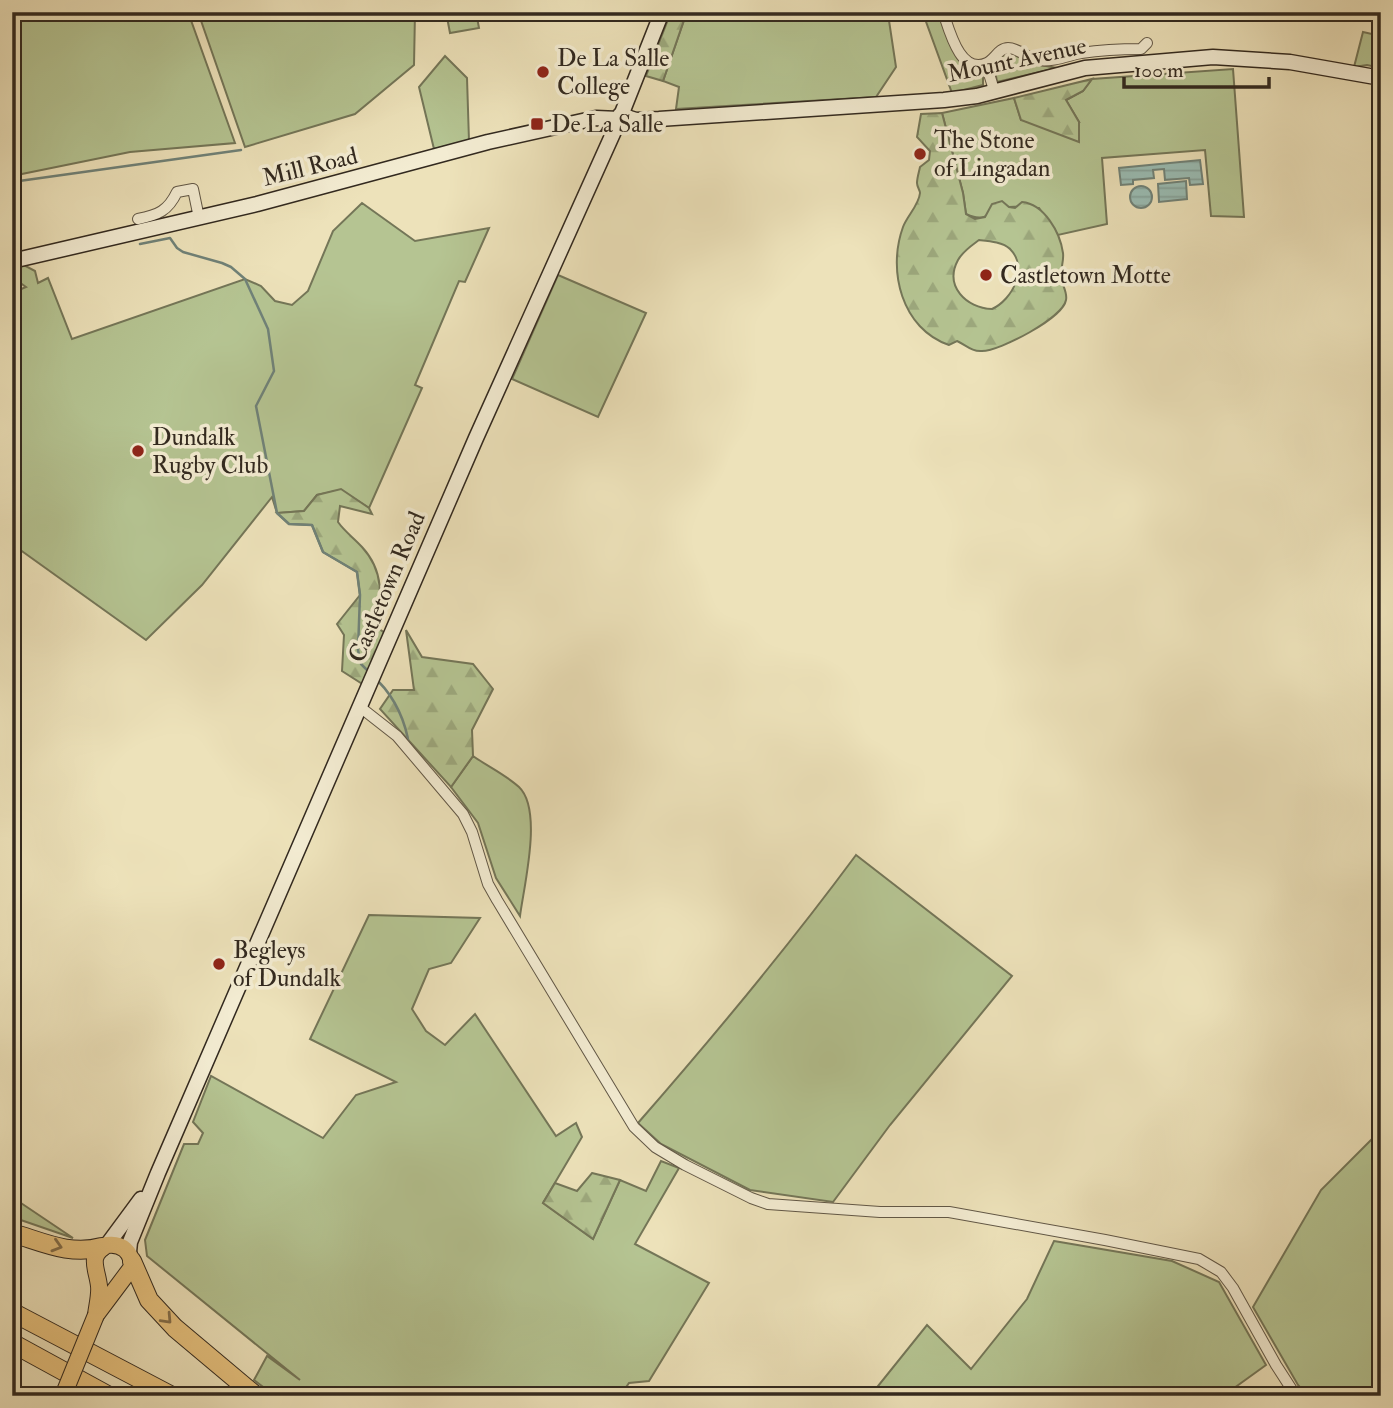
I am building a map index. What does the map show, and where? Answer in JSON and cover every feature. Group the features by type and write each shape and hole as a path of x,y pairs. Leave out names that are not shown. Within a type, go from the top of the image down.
{"highway":[{"path":"12,1233 71,1251 82,1252 105,1246"},
{"path":"130,1257 149,1300 175,1328 256,1396"},
{"path":"12,1312 172,1396"},
{"path":"12,1343 109,1396"}],"main road":[{"name":"Castletown Road","path":"130,1257 130,1242 154,1181 476,438 620,117 662,12"},
{"name":"Mount Avenue","path":"620,117 636,120 944,100 976,96 1085,68 1213,57 1290,62 1381,78"},
{"name":"Mill Road","path":"12,261 368,176 488,142 596,118 620,117"},
{"name":"Castletown Road","path":"105,1246 154,1181"},
{"path":"63,1396 96,1315 130,1273 130,1257 117,1245 105,1246 94,1257 99,1287 96,1315"},
{"path":"96,1272 107,1282 114,1283 125,1278"}],"street":[{"path":"943,12 956,47 964,60 976,65 986,64 1003,48 1011,47 1038,60 1114,49 1141,49 1147,43"},
{"path":"986,64 994,90"},
{"path":"138,219 159,214 168,208 177,192 193,189 199,218"},
{"path":"360,707 397,736 463,814 496,900 634,1127 655,1146 733,1190 768,1204 852,1210 948,1212 1199,1259 1211,1264 1227,1280 1296,1396"}],"green space":[{"path":"12,12 188,12 235,143 130,152 12,176"},
{"path":"198,12 415,12 414,65 355,114 245,147"},
{"path":"446,12 476,12 479,28 450,33"},
{"path":"671,12 680,12 684,20 663,81 646,76"},
{"path":"680,12 891,12 888,14 896,67 876,97 676,109 679,87 663,81 684,20"},
{"path":"920,12 939,12 957,58 967,67 983,71 983,85 952,93"},
{"path":"1363,32 1381,36 1381,68 1367,65 1354,67"},
{"path":"1004,54 1057,68 997,82 994,64"},
{"path":"445,56 467,78 469,141 434,149 419,87"},
{"path":"1233,69 1244,217 1211,216 1205,150 1102,158 1107,224 1058,235 1039,208 1009,207 979,218 966,214 942,113 1014,98 1021,120 1079,122 1066,100 1083,91 1092,79"},
{"path":"1092,79 1083,91 1066,100 1079,122 1079,142 1021,120 1014,98"},
{"path":"942,113 966,214 975,219 985,217 992,204 1002,201 1015,208 1022,202 1030,204 1050,220 1061,245 1061,277 1066,297 1062,307 1054,316 1030,332 991,350 975,350 957,341 949,345 933,337 920,326 902,296 898,279 898,244 903,227 919,197 918,175 920,167 929,160 930,151 917,137 921,114","holes":["979,240 996,242 1007,247 1016,257 1018,265 1016,283 1006,298 992,309 982,308 966,300 956,287 954,278 958,260"]},
{"name":"Dundalk Rugby Club","path":"362,203 415,241 489,228 465,282 459,281 415,385 422,388 369,508 341,490 317,495 304,511 277,513 272,497 202,585 146,640 12,544 12,293 26,287 12,277 12,266 22,264 35,271 38,283 48,278 72,339 245,279 261,286 275,301 292,305 308,291 333,231"},
{"path":"558,275 646,313 598,417 512,379"},
{"path":"341,489 369,508 372,514 340,506 338,522 369,556 380,585 376,627 385,633 364,685 342,671 344,635 337,624 360,595 357,572 323,552 312,525 289,524 277,513 304,511 317,495"},
{"path":"406,630 422,657 473,664 493,689 472,730 473,756 451,787 380,709 393,690 414,690"},
{"path":"473,756 514,783 526,798 531,830 520,916 496,878 478,823 451,787"},
{"path":"856,855 1012,976 890,1125 833,1202 750,1190 661,1144 638,1123 750,991"},
{"path":"369,915 480,918 451,963 429,969 412,1009 426,1031 445,1045 475,1014 556,1136 576,1123 582,1137 543,1203 593,1239 620,1180 646,1191 661,1161 679,1168 635,1244 709,1283 649,1381 629,1383 620,1396 275,1396 254,1380 267,1356 300,1380 147,1256 145,1240 184,1144 198,1144 203,1133 193,1122 211,1076 323,1138 356,1095 396,1082 310,1039"},
{"path":"1381,1130 1381,1396 1308,1396 1298,1385 1253,1307 1321,1190"},
{"path":"592,1173 620,1180 593,1239 543,1203 555,1183 577,1191"},
{"path":"12,1197 73,1238 12,1217"},
{"path":"1054,1241 1172,1261 1219,1282 1266,1365 1223,1396 870,1396 927,1325 971,1369 1027,1299"}],"water":[{"path":"1200,160 1203,184 1190,185 1189,178 1165,180 1164,169 1153,170 1154,178 1133,180 1133,184 1121,185 1119,168"},
{"path":"1186,181 1187,199 1159,202 1158,184"},
{"path":"1141,186 1149,189 1152,197 1149,205 1141,208 1133,205 1130,197 1133,189"}],"waterway":[{"path":"12,182 241,150"},
{"path":"140,244 170,238 183,252 222,263 245,279 268,329 274,371 256,406 277,513 289,524 312,525 323,552 357,572 360,595 358,650 361,664 368,671"},
{"path":"378,681 399,711 409,746"}],"place":[{"name":"De La Salle College","path":"543,72"},
{"name":"De La Salle","path":"537,124"},
{"name":"The Stone of Lingadan","path":"920,154"},
{"name":"Castletown Motte","path":"986,275"},
{"name":"Dundalk Rugby Club","path":"138,451"},
{"name":"Begleys of Dundalk","path":"219,964"}]}
